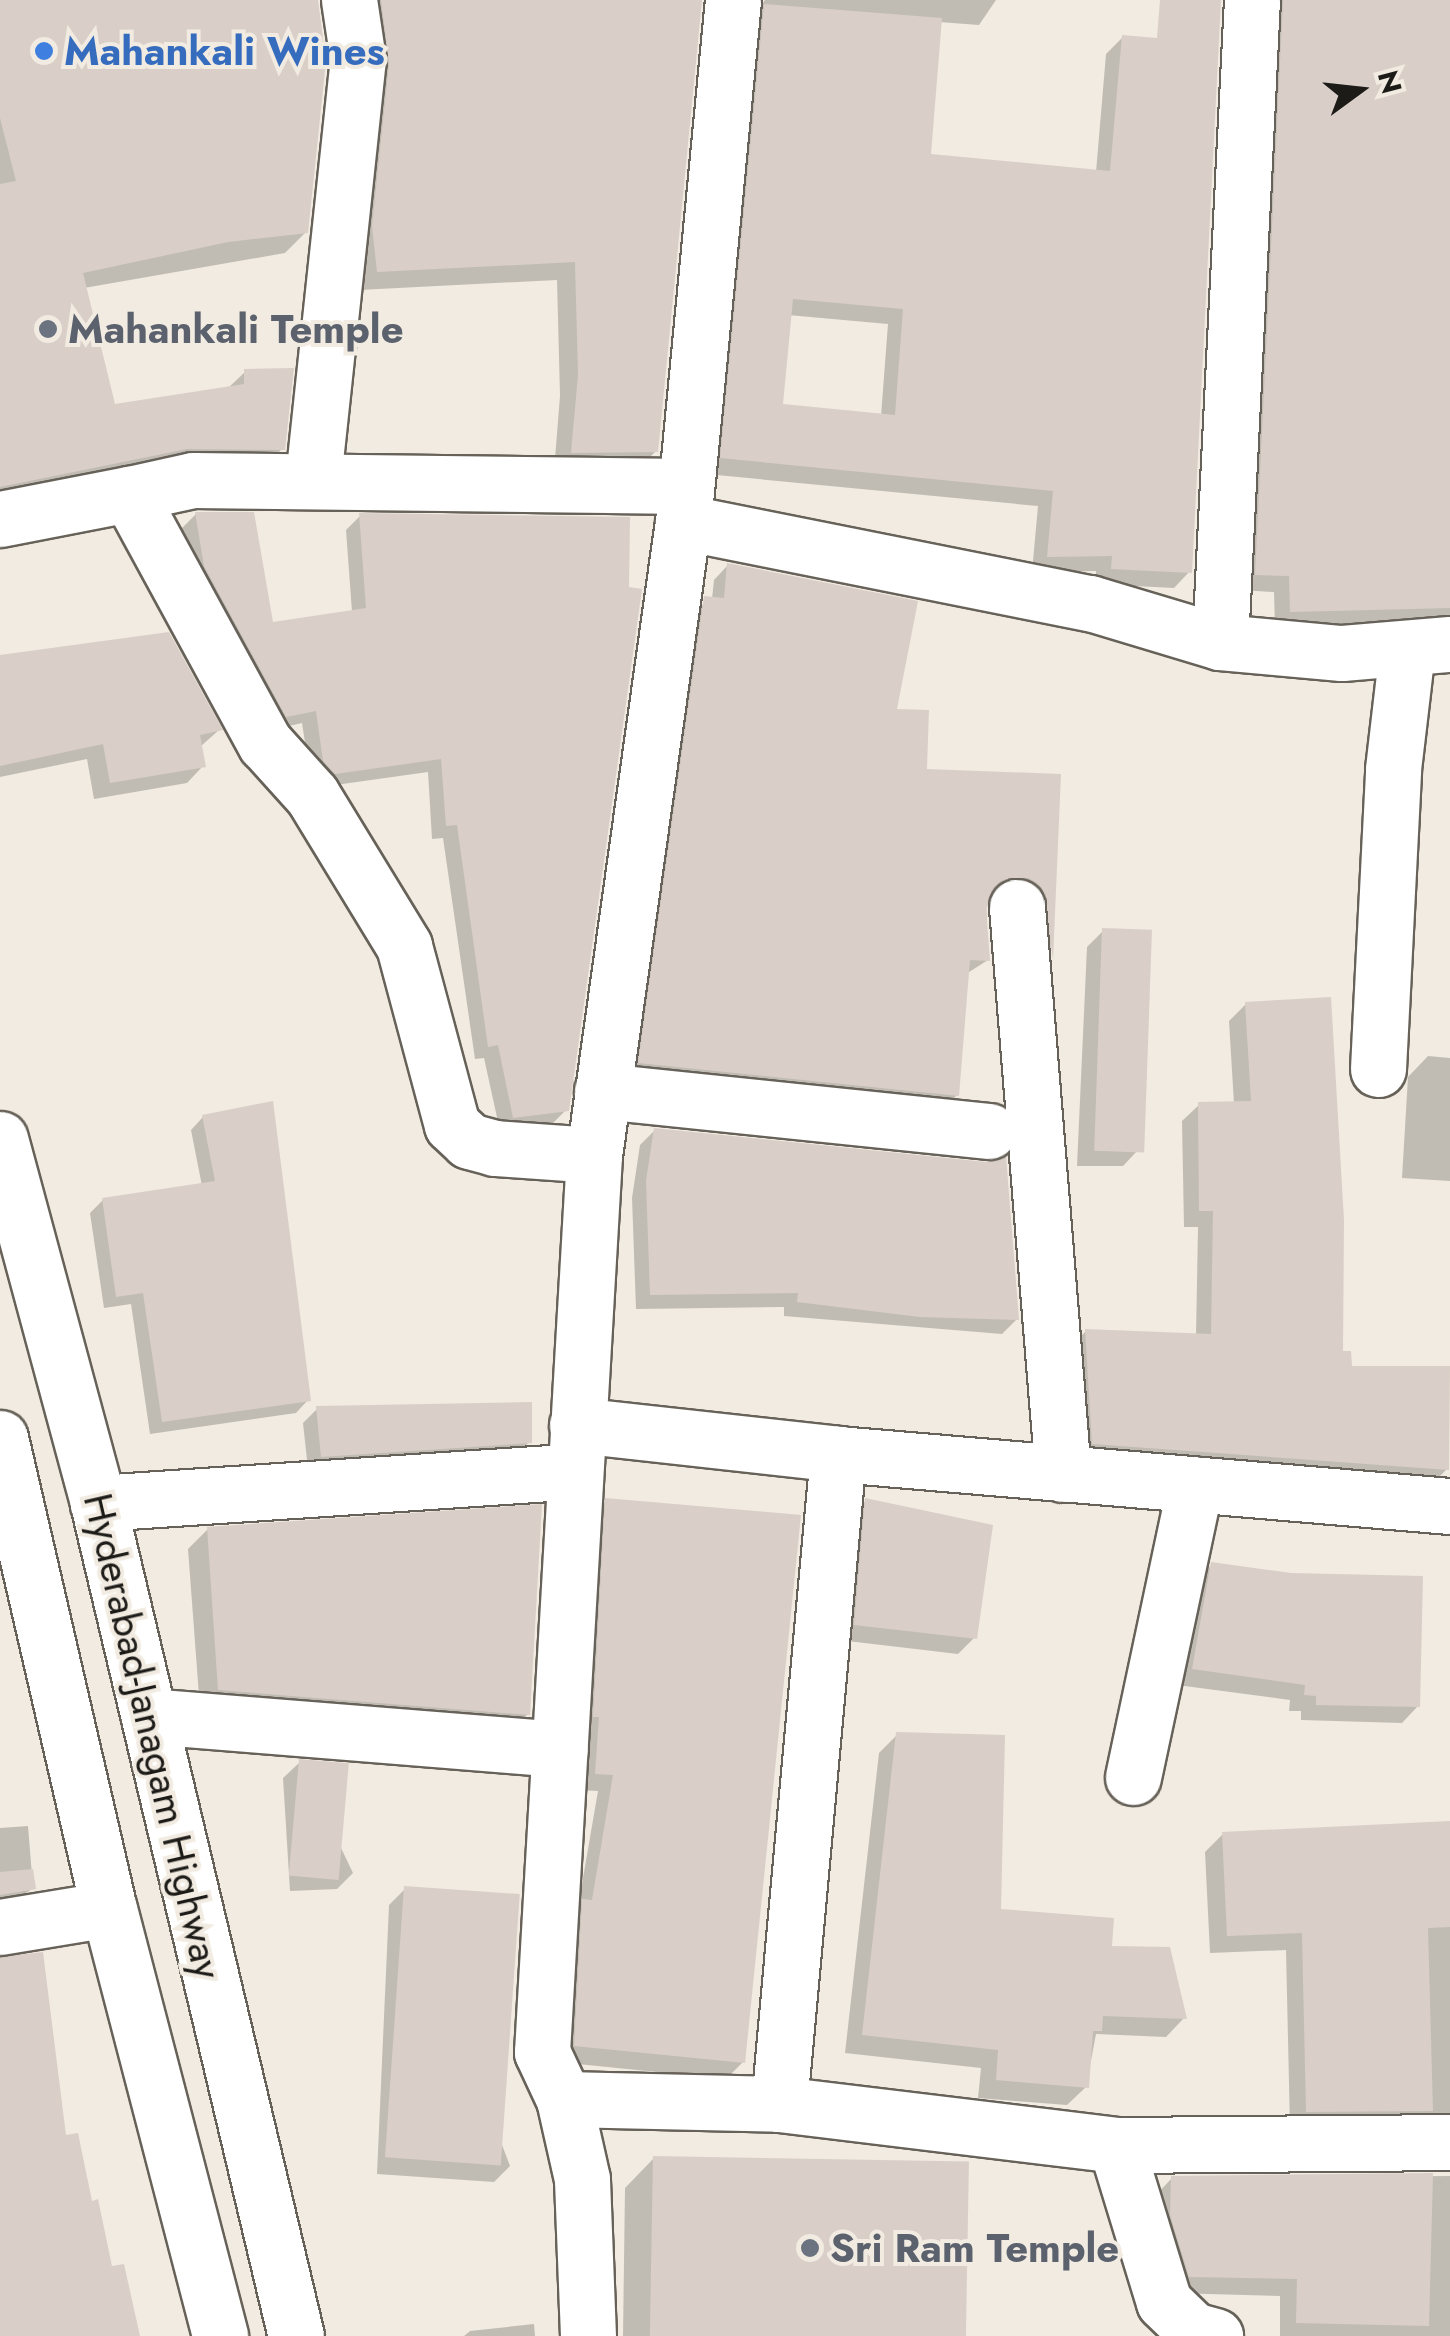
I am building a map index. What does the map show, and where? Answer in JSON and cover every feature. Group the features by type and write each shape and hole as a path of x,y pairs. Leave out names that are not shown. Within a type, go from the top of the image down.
{"main road":[{"path":"313,479 358,60 348,0"},
{"path":"588,2336 582,2179 564,2099 542,2052 594,1155 684,504 733,0"},
{"path":"1220,642 1252,0"},
{"path":"0,518 193,480 313,479 684,504 1090,604 1220,642 1342,652 1428,647 1378,1069"},
{"path":"129,494 264,743 312,795 404,946 452,1125 469,1141 496,1148 594,1155"},
{"path":"1017,907 1063,1474"},
{"path":"602,1092 989,1131"},
{"name":"Hyderabad-Janagam Highway","path":"0,1139 98,1503 296,2336"},
{"name":"Hyderabad-Janagam Highway","path":"0,1438 109,1909 220,2336"},
{"path":"98,1503 576,1448 838,1454 1450,1506"},
{"path":"779,2104 838,1454"},
{"path":"1133,1777 1195,1485"},
{"path":"149,1716 560,1750"},
{"path":"0,1927 109,1909"},
{"path":"564,2099 779,2104 1116,2145 1450,2142"},
{"path":"1116,2145 1164,2302 1193,2330 1215,2336"}],"building":[{"path":"0,0 318,0 326,61 308,233 228,242 83,273 115,404 244,384 244,369 294,368 285,450 187,449 0,487 0,184 16,181 0,118"},
{"path":"381,0 702,0 658,452 571,453 578,375 575,262 377,272 372,226 389,63"},
{"path":"1160,0 1221,0 1192,573 1111,569 1112,556 1047,557 1053,491 720,458 764,4 942,18 931,154 1110,171 1122,35 1157,38","holes":["793,299 903,309 895,415 783,404"]},
{"path":"1283,0 1450,0 1450,608 1290,612 1289,576 1255,575"},
{"path":"195,512 254,512 273,622 366,608 359,513 630,517 629,587 642,589 569,1111 513,1118 498,1045 488,1047 457,825 446,826 441,759 335,774 323,761 316,711 286,717 204,566"},
{"path":"727,563 918,601 897,709 929,710 927,769 1061,774 1053,960 1043,890 1029,878 1000,881 986,909 990,961 970,960 959,1096 638,1063 704,596 724,598"},
{"path":"169,632 223,730 200,735 206,767 110,783 103,744 0,766 0,655"},
{"path":"1102,928 1152,930 1144,1153 1094,1151"},
{"path":"1331,997 1344,1220 1343,1351 1351,1351 1352,1366 1450,1366 1449,1470 1092,1444 1085,1329 1211,1334 1213,1211 1199,1211 1198,1102 1251,1101 1245,1002"},
{"path":"273,1101 311,1401 162,1422 143,1293 116,1297 102,1198 215,1181 202,1115"},
{"path":"654,1128 986,1162 1006,1156 1019,1320 920,1317 797,1302 798,1293 650,1295 646,1181"},
{"path":"532,1402 532,1443 321,1457 316,1406"},
{"path":"605,1498 801,1515 745,2063 574,2046 582,1899 592,1900 613,1775 595,1774 599,1717 593,1717"},
{"path":"865,1498 993,1525 977,1639 854,1625"},
{"path":"542,1504 530,1715 218,1690 207,1527"},
{"path":"1211,1562 1291,1573 1423,1576 1420,1707 1316,1705 1316,1696 1304,1695 1305,1685 1192,1669"},
{"path":"896,1732 1005,1735 1001,1909 1114,1918 1112,1946 1170,1947 1187,2019 1103,2016 1102,2031 1093,2031 1089,2088 996,2080 998,2050 862,2035"},
{"path":"299,1759 349,1763 339,1880 289,1876"},
{"path":"1450,1821 1450,1927 1428,1928 1433,2111 1306,2112 1302,1933 1227,1936 1222,1832"},
{"path":"33,1869 36,1889 0,1895 0,1872"},
{"path":"404,1886 520,1894 501,2165 385,2157"},
{"path":"43,1952 66,2135 78,2133 92,2201 98,2199 112,2266 124,2264 140,2336 0,2336 0,1957"},
{"name":"Sri Ram Temple","path":"653,2156 969,2162 966,2336 650,2336"},
{"path":"1433,2173 1429,2326 1296,2323 1297,2279 1189,2277 1170,2215 1171,2176"}],"place":[{"name":"Mahankali Wines","path":"44,51"},
{"name":"Mahankali Temple","path":"48,329"},
{"name":"Sri Ram Temple","path":"810,2248"}]}
